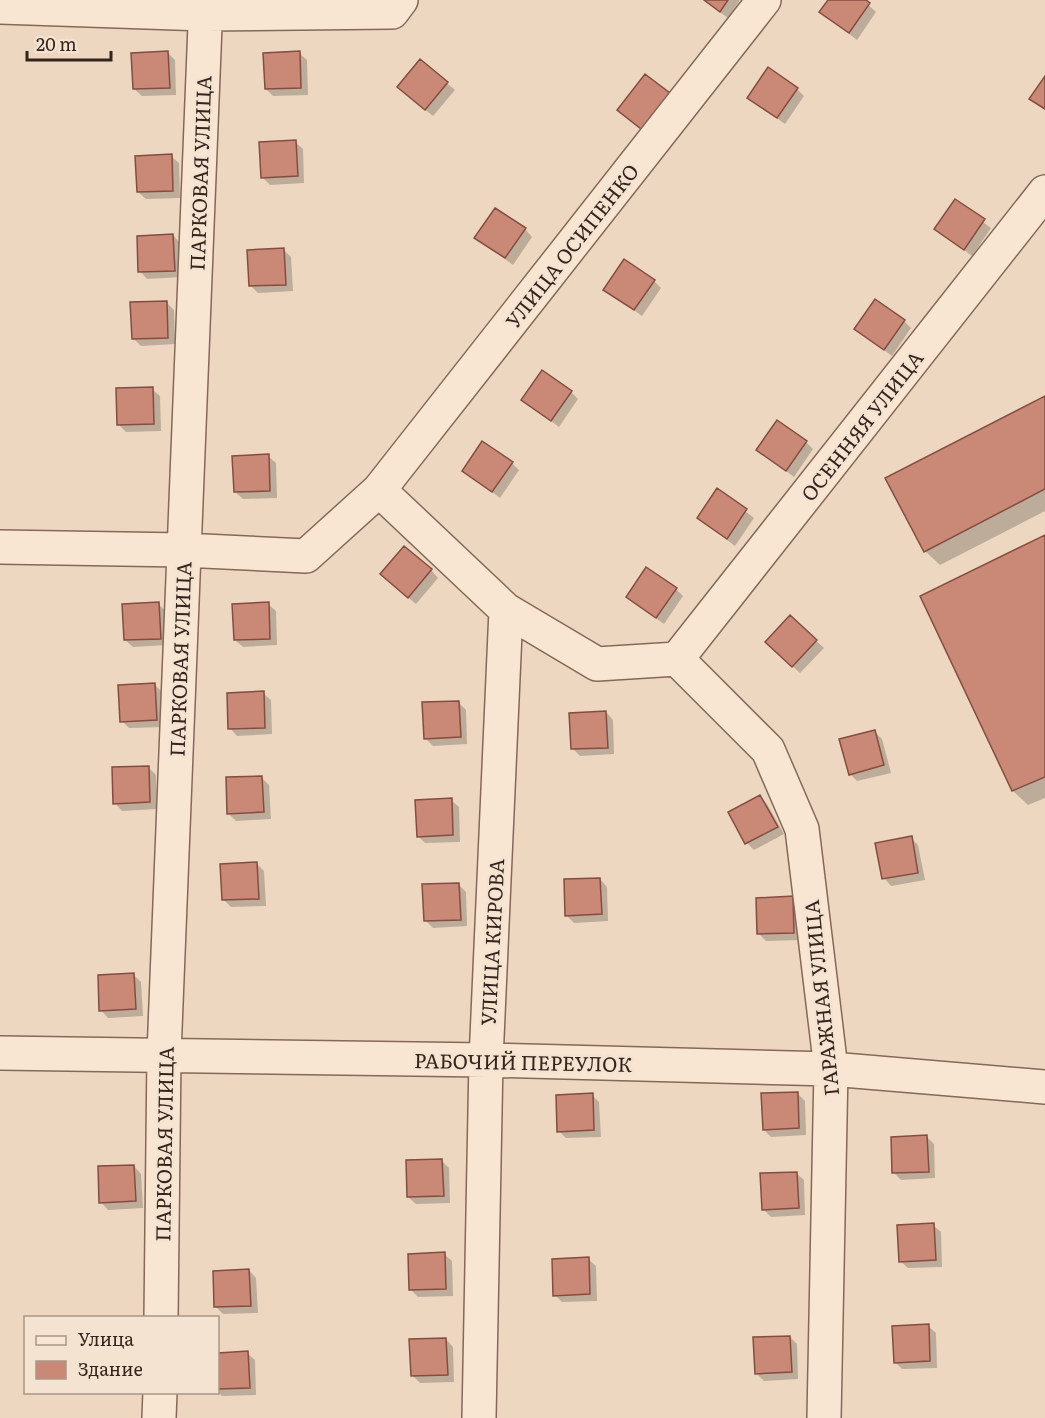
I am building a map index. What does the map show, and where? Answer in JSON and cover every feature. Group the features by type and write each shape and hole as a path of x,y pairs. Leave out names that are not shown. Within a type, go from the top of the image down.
{"street":[{"path":"0,7 206,7 392,12 401,0"},
{"name":"УЛИЦА ОСИПЕНКО","path":"0,547 183,550 306,556 379,490 764,0"},
{"name":"ПАРКОВАЯ УЛИЦА","path":"160,1316 164,1054 206,7"},
{"name":"ОСЕННЯЯ УЛИЦА","path":"677,659 1045,192"},
{"path":"379,490 506,610 597,664 677,659"},
{"name":"УЛИЦА КИРОВА","path":"479,1418 486,1060 506,610"},
{"name":"ГАРАЖНАЯ УЛИЦА","path":"677,659 768,750 802,829 831,1069 824,1418"},
{"name":"РАБОЧИЙ ПЕРЕУЛОК","path":"0,1053 486,1060 831,1069 1045,1087"},
{"path":"159,1394 159,1418"}],"building":[{"path":"704,0 728,0 720,12"},
{"path":"828,0 866,0 870,3 849,33 819,12"},
{"path":"168,51 170,88 133,89 131,53"},
{"path":"300,51 301,88 265,89 263,53"},
{"path":"420,59 448,82 425,110 397,87"},
{"path":"768,67 798,88 777,118 747,98"},
{"path":"645,74 679,100 650,136 617,110"},
{"path":"1045,76 1045,109 1029,99"},
{"path":"296,140 298,176 261,178 259,142"},
{"path":"172,154 173,191 137,192 135,156"},
{"path":"955,199 985,219 964,250 934,229"},
{"path":"495,208 526,228 505,258 474,238"},
{"path":"173,234 175,271 138,272 137,236"},
{"path":"284,248 286,285 249,286 247,250"},
{"path":"624,259 655,280 634,310 603,290"},
{"path":"875,299 905,320 884,350 854,329"},
{"path":"167,301 168,338 132,339 130,302"},
{"path":"542,370 572,391 551,421 521,400"},
{"path":"153,387 154,424 117,425 116,388"},
{"path":"1045,396 1045,489 924,552 885,478"},
{"path":"777,420 807,441 786,471 756,450"},
{"path":"482,441 513,462 492,492 462,471"},
{"path":"269,454 270,491 234,492 232,456"},
{"path":"717,488 747,509 727,539 697,518"},
{"path":"1045,535 1045,777 1012,791 920,596"},
{"path":"404,546 432,569 408,598 380,574"},
{"path":"646,567 677,588 656,618 626,597"},
{"path":"159,602 161,639 124,640 122,604"},
{"path":"269,602 270,639 234,640 232,604"},
{"path":"790,615 817,640 792,667 765,642"},
{"path":"155,683 157,720 120,722 118,685"},
{"path":"264,691 265,728 228,729 227,693"},
{"path":"459,701 461,737 424,739 422,702"},
{"path":"606,711 608,748 571,749 569,713"},
{"path":"875,730 884,765 849,775 839,739"},
{"path":"149,766 150,802 113,804 112,767"},
{"path":"262,776 264,812 227,814 226,777"},
{"path":"760,795 778,827 745,844 728,812"},
{"path":"452,798 453,835 417,837 415,800"},
{"path":"912,836 918,873 882,879 875,843"},
{"path":"257,862 259,899 222,900 220,864"},
{"path":"600,878 602,914 565,916 564,879"},
{"path":"459,883 461,920 424,921 422,884"},
{"path":"793,896 794,933 757,934 756,898"},
{"path":"134,973 136,1009 99,1011 98,975"},
{"path":"798,1092 799,1128 763,1130 761,1093"},
{"path":"593,1093 594,1130 557,1132 556,1095"},
{"path":"927,1135 929,1172 892,1173 891,1137"},
{"path":"442,1159 444,1196 407,1197 406,1160"},
{"path":"134,1165 136,1201 99,1203 98,1166"},
{"path":"797,1172 799,1208 762,1210 760,1173"},
{"path":"934,1223 936,1260 899,1262 897,1225"},
{"path":"445,1252 446,1289 409,1290 408,1254"},
{"path":"589,1257 590,1294 553,1296 552,1259"},
{"path":"249,1269 251,1306 214,1307 213,1271"},
{"path":"929,1324 930,1361 894,1363 892,1326"},
{"path":"790,1336 792,1372 755,1374 753,1337"},
{"path":"446,1338 448,1375 411,1376 409,1339"},
{"path":"248,1351 250,1388 219,1389 219,1353"}]}
